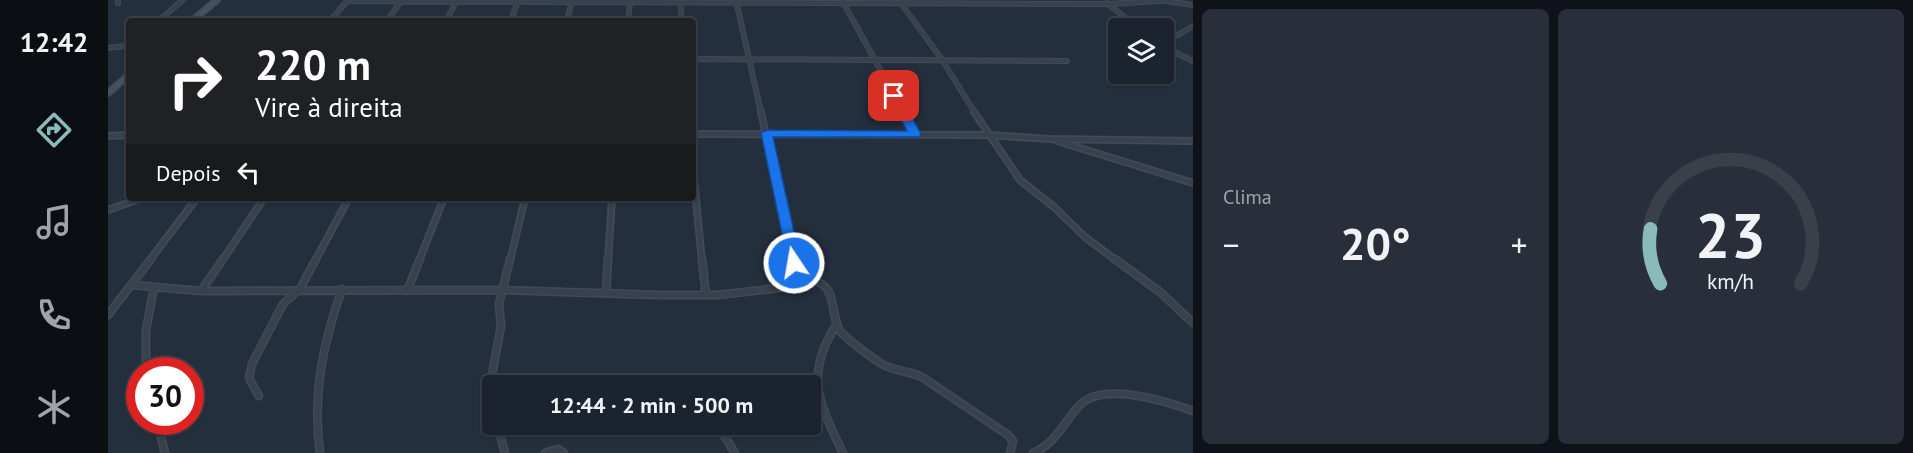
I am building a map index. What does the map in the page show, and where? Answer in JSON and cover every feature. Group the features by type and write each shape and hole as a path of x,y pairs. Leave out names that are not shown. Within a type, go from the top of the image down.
{"main road":[{"path":"196,18 217,0"},
{"path":"108,93 126,78"}],"street":[{"path":"162,18 183,0"},
{"path":"333,18 348,0 952,1 1108,4 1159,0 1193,5"},
{"path":"965,0 973,3"},
{"path":"1103,0 1126,18"},
{"path":"389,18 402,1"},
{"path":"448,18 457,1"},
{"path":"512,18 518,1"},
{"path":"568,18 572,1"},
{"path":"627,1 628,18"},
{"path":"681,1 682,18"},
{"path":"736,1 797,275 795,282"},
{"path":"843,2 915,134"},
{"path":"900,2 941,58 988,135 1027,186 1054,207 1085,237 1160,292 1192,323"},
{"path":"1174,38 1193,26"},
{"path":"108,48 124,45"},
{"path":"1174,51 1193,61"},
{"path":"696,59 941,58 1067,61"},
{"path":"696,134 988,135 1049,139 1193,141"},
{"path":"108,136 126,135"},
{"path":"1049,139 1193,183"},
{"path":"696,198 706,295"},
{"path":"108,210 134,201"},
{"path":"108,315 195,201"},
{"path":"201,291 262,201"},
{"path":"259,396 249,378 252,364 283,304 300,289 347,201"},
{"path":"407,291 443,201"},
{"path":"493,375 500,344 501,290 524,201"},
{"path":"606,292 612,201"},
{"path":"132,285 201,291 501,290 706,295 787,287 795,282 811,279 834,299 836,325 841,332 883,365 892,369 909,371 922,377 1008,435 1013,441 1010,453"},
{"path":"146,357 146,330 154,288"},
{"path":"320,453 316,432 317,373 327,329 342,289"},
{"path":"836,325 821,348 817,378 822,404 843,453"},
{"path":"1033,453 1043,450 1051,443 1087,396 1097,392 1111,392 1163,402 1193,411"},
{"path":"160,435 165,453"},
{"path":"500,435 505,453"},
{"path":"724,435 735,453"},
{"path":"545,453 558,449 564,453"}],"route":[{"path":"794,263 767,133 915,134 894,96"}]}
